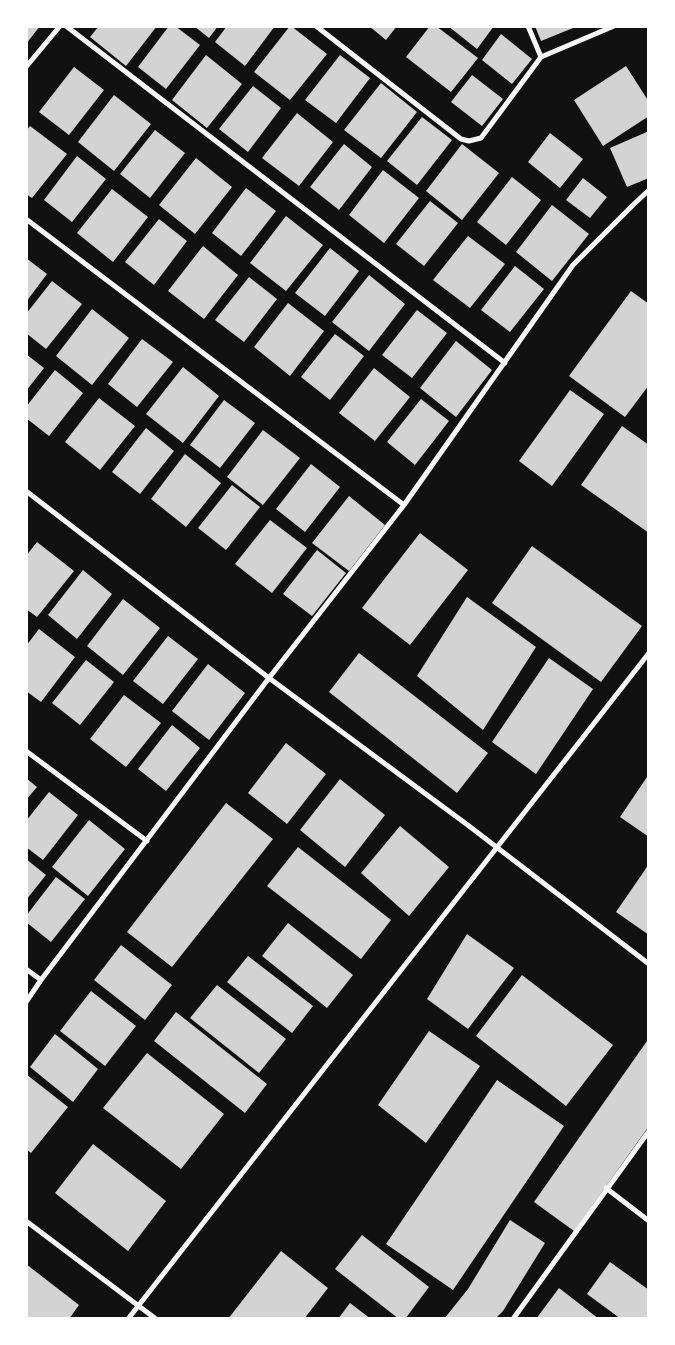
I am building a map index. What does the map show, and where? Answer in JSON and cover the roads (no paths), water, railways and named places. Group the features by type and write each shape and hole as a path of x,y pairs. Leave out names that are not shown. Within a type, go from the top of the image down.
{"street":[{"path":"26,67 60,26"},
{"path":"66,26 504,363"},
{"path":"316,26 461,139 469,141 481,138 541,56 614,26"},
{"path":"528,26 541,56"},
{"path":"26,1002 269,678 404,505 573,265 649,190"},
{"path":"26,219 404,505"},
{"path":"26,491 269,678 497,847 649,964"},
{"path":"128,1319 649,653"},
{"path":"26,751 147,841"},
{"path":"26,969 41,980"},
{"path":"513,1319 649,1131"},
{"path":"606,1188 649,1221"},
{"path":"26,1221 156,1319"}]}
